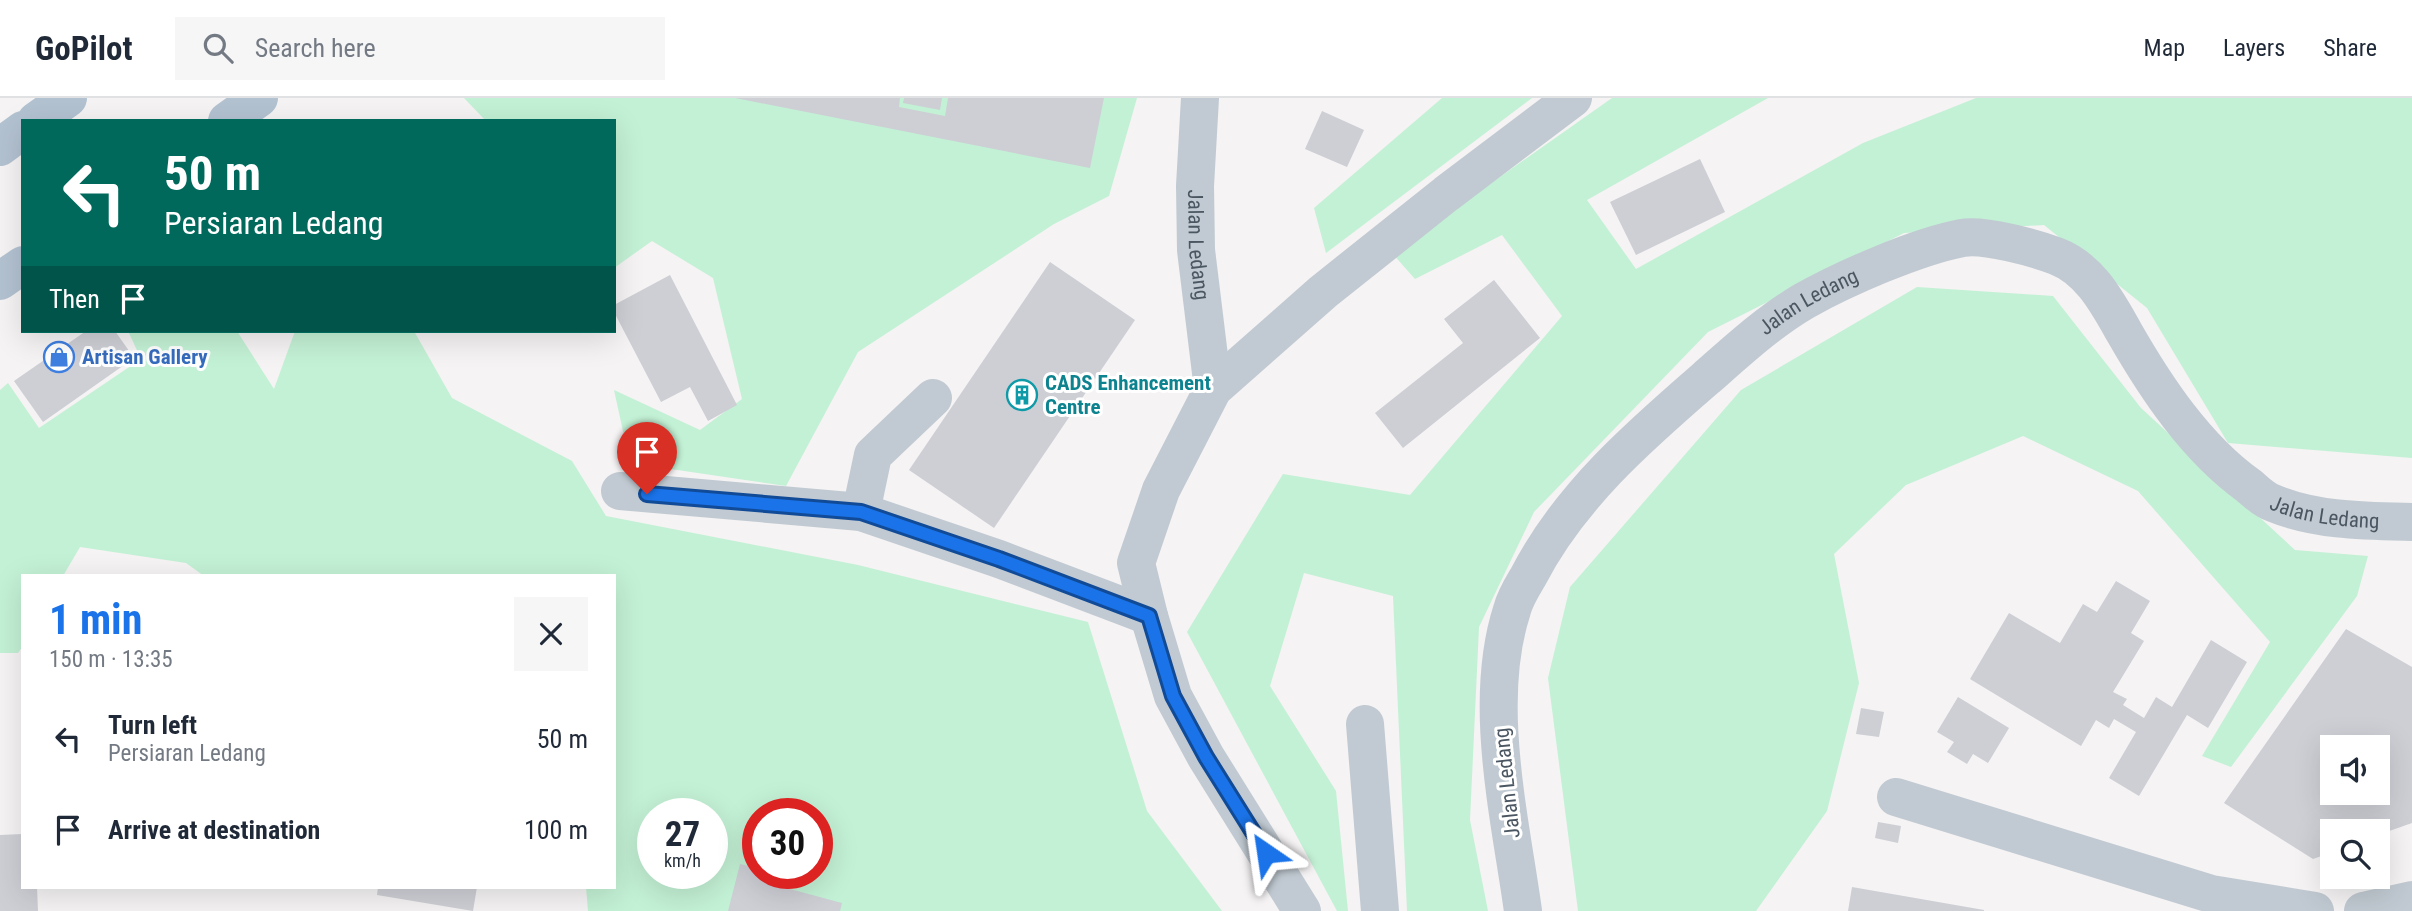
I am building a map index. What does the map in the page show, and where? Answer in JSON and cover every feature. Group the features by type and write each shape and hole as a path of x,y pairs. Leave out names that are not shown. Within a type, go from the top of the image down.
{"main road":[{"path":"39,119 68,98"},
{"path":"230,119 259,98"},
{"path":"0,147 21,131"},
{"path":"0,281 21,266"}],"street":[{"name":"Jalan Ledang","path":"1200,98 1195,186 1196,250 1213,389"},
{"path":"1302,911 1206,757 1173,696 1136,563 1161,491 1213,389 1334,284 1446,194 1573,98"},
{"name":"Jalan Ledang","path":"1523,911 1501,756 1501,651 1513,606 1542,550 1579,500 1636,439 1744,344 1803,302 1871,269 1965,237 1999,240 2058,257 2083,271 2107,302 2170,404 2228,471 2270,502 2318,516 2412,522"},
{"path":"861,512 873,455 933,398"},
{"path":"620,491 861,512 999,559 1149,616"},
{"path":"1365,724 1380,911"},
{"path":"1896,797 2211,894 2315,911"},
{"path":"2363,911 2412,900"}],"green space":[{"path":"464,98 1137,98 1109,196 1054,224 858,352 786,486 630,463 614,390 700,430 742,399 713,278 652,241 616,267 616,119 484,119"},
{"path":"1442,98 1532,98 1326,253 1314,208"},
{"path":"1612,98 1768,98 1587,200 1636,269 1863,143 1976,98 2412,98 2412,458 2228,443 2147,308 2044,225 1904,233 1708,332 1534,512 1479,627 1470,820 1488,911 1407,911 1393,596 1304,573 1270,686 1336,791 1348,911 1337,911 1187,632 1283,474 1410,495 1562,316 1502,235 1415,279 1392,253"},
{"path":"1917,287 2053,296 2141,408 2295,550 2368,556 2357,596 2231,767 2202,756 2270,642 2138,491 2023,436 1906,485 1834,554 1859,683 1827,811 1756,911 1578,911 1548,678 1570,587 1741,390"},
{"path":"129,333 238,333 274,389 294,333 415,333 452,398 572,461 606,516 858,565 1088,622 1147,811 1222,911 588,911 586,889 616,889 616,574 201,574 186,563 80,547 64,574 21,574 21,649 18,653 0,653 0,390 8,383 39,428 141,359"}],"building":[{"path":"735,98 900,98 899,107 945,116 948,98 1104,98 1090,168"},
{"path":"904,98 942,98 940,110 903,103"},
{"path":"1322,111 1364,130 1347,167 1305,149"},
{"path":"1700,159 1725,212 1636,255 1610,202"},
{"name":"CADS Enhancement Centre","path":"1050,262 1135,320 994,528 909,470"},
{"path":"670,275 737,405 708,421 690,387 661,402 616,316 616,304"},
{"path":"1494,280 1540,338 1403,448 1375,413 1463,343 1444,319"},
{"path":"83,333 116,333 134,358 43,422 14,381"},
{"path":"2116,581 2150,601 2131,633 2144,641 2113,692 2127,699 2123,705 2144,718 2156,697 2172,707 2211,640 2247,662 2208,728 2187,715 2139,796 2109,778 2136,732 2114,719 2109,728 2096,720 2081,746 1970,679 2009,613 2060,643 2083,604 2097,612"},
{"path":"2346,629 2412,667 2412,823 2390,831 2390,819 2320,819 2320,857 2313,859 2224,803"},
{"path":"1958,697 2009,728 1988,763 1973,754 1967,764 1947,752 1954,742 1937,732"},
{"path":"1861,708 1884,712 1879,737 1856,734"},
{"path":"1878,822 1901,826 1898,843 1875,838"},
{"path":"21,834 21,889 37,889 38,911 0,911 0,835"},
{"path":"740,864 742,889 790,889 842,903 840,911 728,911"},
{"path":"1852,887 1984,910 1984,911 1848,911"},
{"path":"378,889 477,889 473,911 377,895"}],"place":[{"name":"Artisan Gallery","path":"59,357"},
{"name":"CADS Enhancement Centre","path":"1022,395"}],"route":[{"path":"647,494 861,512 999,559 1149,616 1173,696 1206,757 1266,853"}]}
